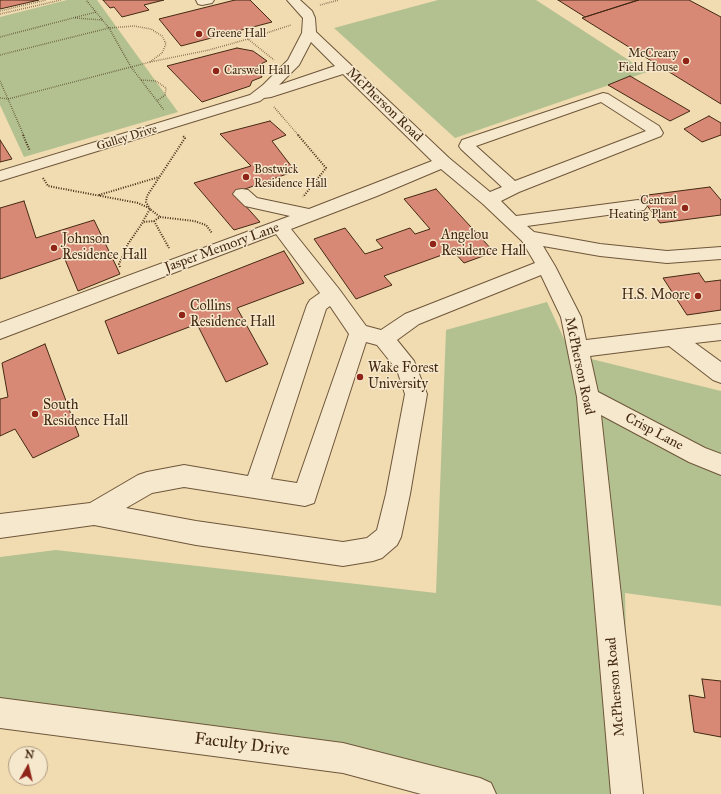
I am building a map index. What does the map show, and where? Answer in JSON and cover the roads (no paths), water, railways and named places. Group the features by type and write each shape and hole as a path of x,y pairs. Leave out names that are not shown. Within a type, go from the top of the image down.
{"street":[{"name":"McPherson Road","path":"293,0 308,23 344,67 443,162 488,200 528,237 546,266 571,317 588,397 627,794"},
{"name":"Gulley Drive","path":"259,97 294,62 308,23"},
{"name":"Gulley Drive","path":"0,176 259,97 336,72 344,67"},
{"path":"488,200 513,188 655,133 653,129 603,98 468,144 467,146 513,188"},
{"name":"Jasper Memory Lane","path":"0,331 312,215 443,162"},
{"path":"242,194 251,202 312,215"},
{"path":"512,222 638,206"},
{"path":"0,526 94,514 196,533 299,549 343,554 372,549 388,537 398,494 416,394 406,367 384,338 359,333 332,294 280,227"},
{"path":"528,237 600,250 667,257 721,253"},
{"path":"384,338 412,319 546,266"},
{"path":"256,488 316,305 332,294"},
{"path":"578,348 721,332"},
{"path":"94,514 148,483 184,476 305,495 359,333"},
{"path":"672,337 721,374"},
{"name":"Crisp Lane","path":"588,397 697,456 719,461"},
{"name":"Faculty Drive","path":"0,713 343,758 480,794"}],"place":[{"name":"Greene Hall","path":"199,34"},
{"name":"McCreary Field House","path":"686,61"},
{"name":"Carswell Hall","path":"216,71"},
{"name":"Bostwick Residence Hall","path":"246,177"},
{"name":"Central Heating Plant","path":"685,208"},
{"name":"Angelou Residence Hall","path":"433,244"},
{"name":"Johnson Residence Hall","path":"54,248"},
{"name":"H.S. Moore","path":"698,296"},
{"name":"Collins Residence Hall","path":"182,315"},
{"name":"Wake Forest University","path":"360,377"},
{"name":"South Residence Hall","path":"35,414"}]}
